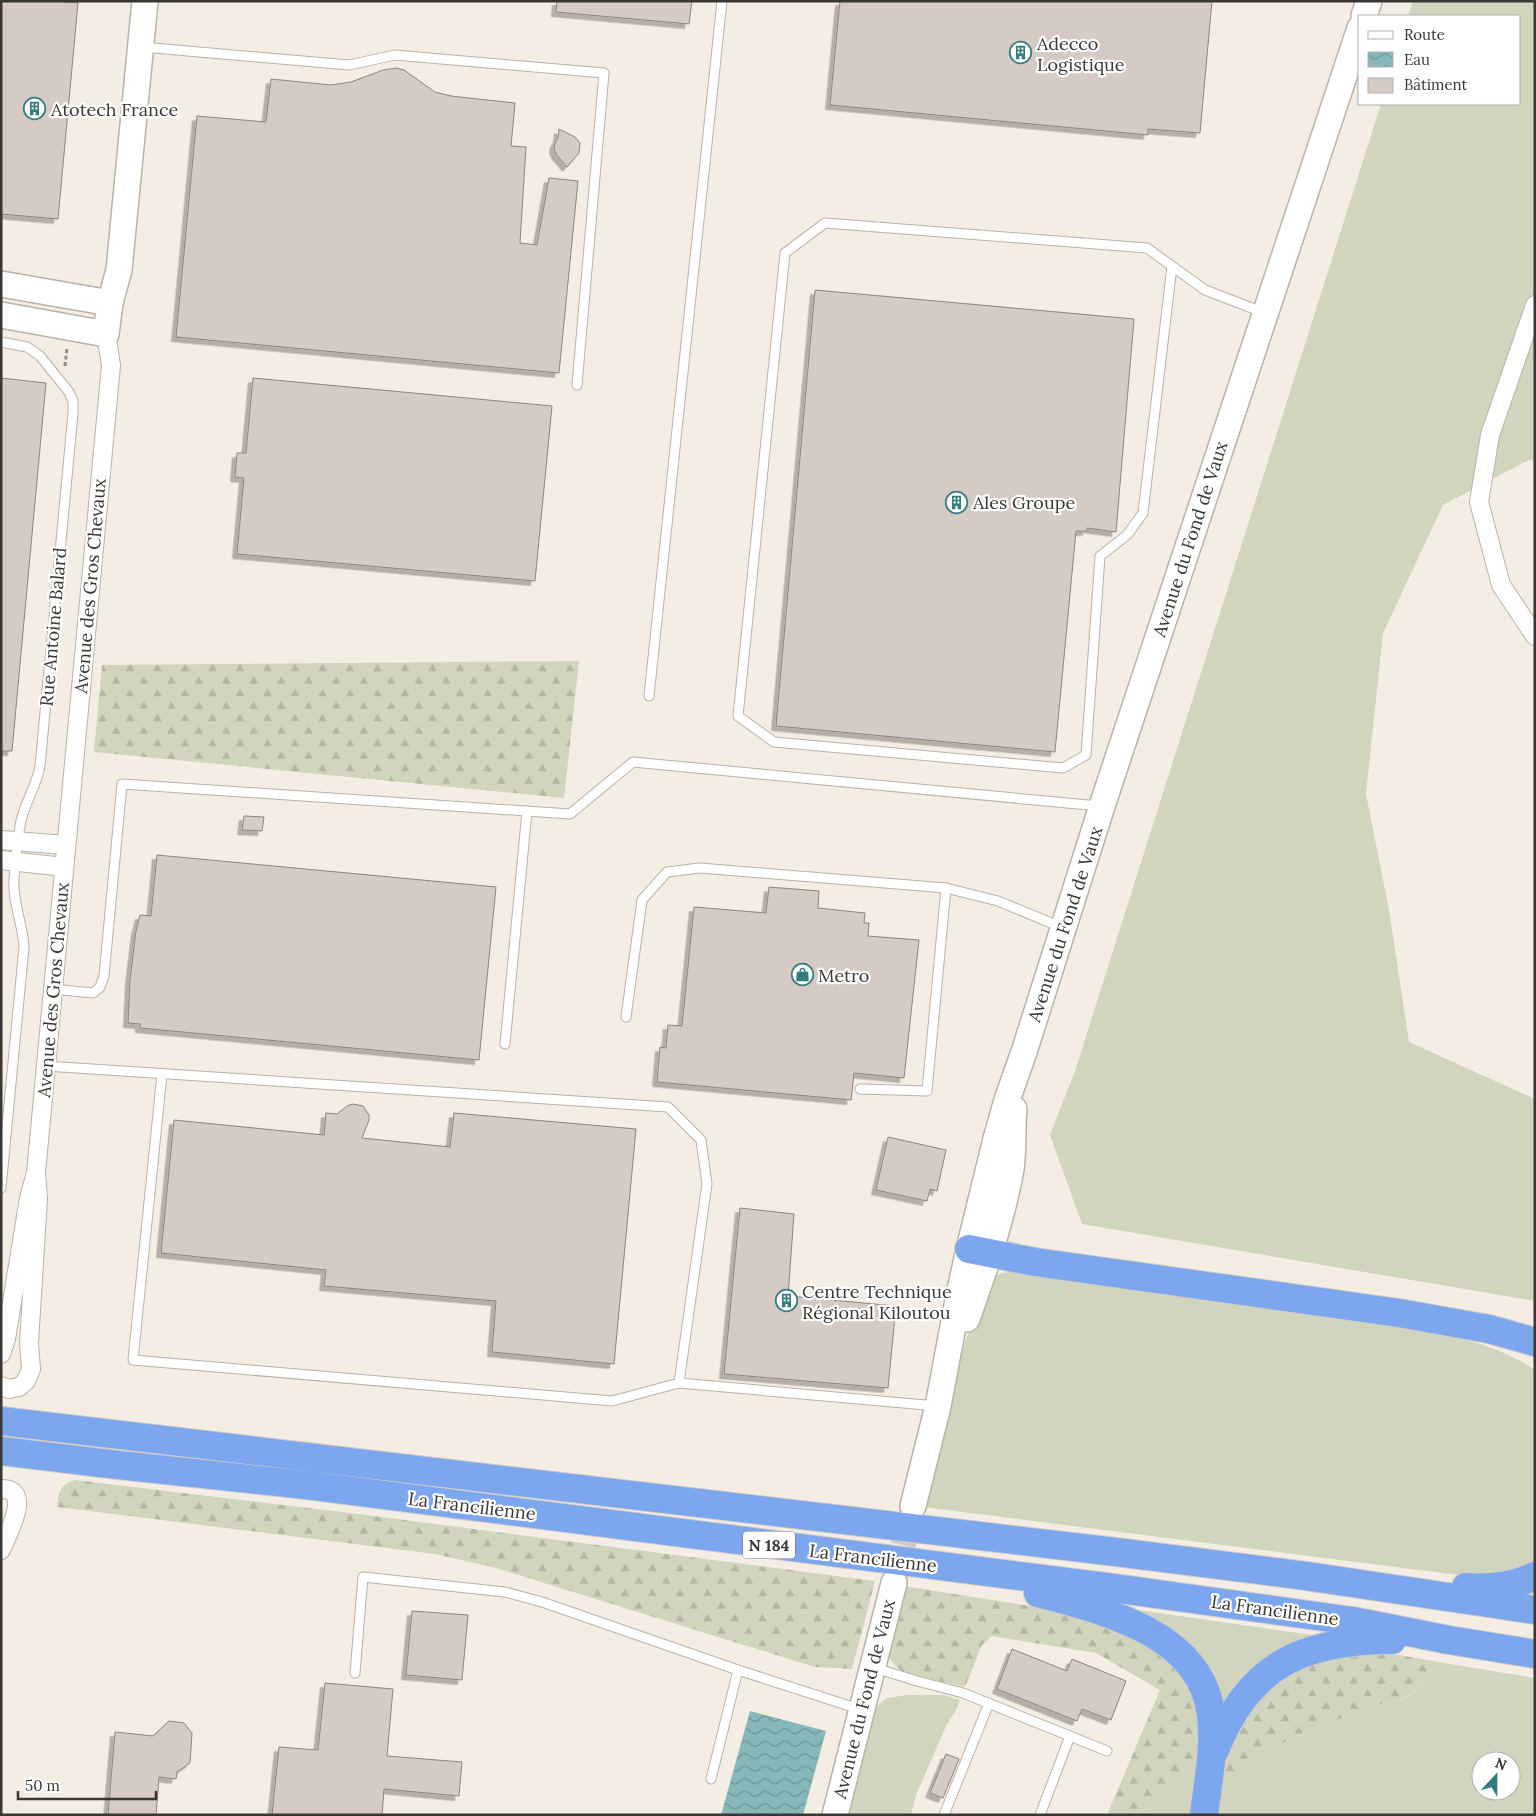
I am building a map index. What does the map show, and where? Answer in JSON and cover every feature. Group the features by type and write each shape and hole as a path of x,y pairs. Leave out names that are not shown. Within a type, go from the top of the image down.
{"highway":[{"path":"980,1251 1035,1262 1399,1313 1489,1329 1535,1342"},
{"path":"1489,1329 1535,1354"},
{"name":"La Francilienne","path":"1,1421 1306,1576 1535,1610"},
{"name":"La Francilienne","path":"1,1450 118,1465 306,1485 1353,1621 1449,1640 1535,1654"},
{"path":"955,1569 1073,1602 1115,1616 1151,1633 1171,1646 1187,1661 1200,1680 1208,1697 1211,1715 1212,1734 1204,1815"},
{"path":"1306,1576 1470,1587 1501,1586 1524,1581 1535,1576"},
{"path":"1210,1761 1223,1729 1235,1708 1248,1692 1279,1664 1295,1656 1330,1644 1362,1640 1449,1640"}],"street":[{"name":"Avenue des Gros Chevaux","path":"36,1174 111,365 106,334 110,303 119,270 145,1"},
{"path":"1364,15 1369,1"},
{"name":"Avenue du Fond de Vaux","path":"912,1506 980,1251 1011,1169 1014,1105 1024,1052 1102,806 1358,34"},
{"path":"1,284 110,303"},
{"path":"1535,305 1490,435 1479,502 1501,585 1535,636"},
{"path":"1,315 106,334"},
{"path":"10,841 66,845"},
{"path":"9,861 64,867"},
{"path":"1,1354 10,1314 28,1198 36,1174"},
{"path":"1,1386 8,1389 19,1387 26,1381 32,1365 29,1343 38,1199 36,1174"},
{"path":"1,1488 11,1490 15,1494 18,1500 18,1507 1,1550"},
{"name":"Avenue du Fond de Vaux","path":"835,1815 894,1583"}],"lane":[{"path":"649,696 722,1"},
{"path":"141,47 349,65 395,55 604,72 577,385"},
{"path":"1172,266 1143,513 1127,535 1100,556 1086,755 1063,768 774,742 738,716 785,253 825,223 1147,248 1172,266 1205,290 1265,313"},
{"name":"Rue Antoine Balard","path":"1,342 27,347 35,352 68,392 73,402 40,766 38,777 21,820 10,841 9,861 24,947 1,1188"},
{"path":"52,989 93,993 100,987 104,976 122,784 570,814 634,762 1102,806"},
{"path":"505,1044 527,811"},
{"path":"626,1017 642,900 667,872 700,868 946,888 998,901 1063,928"},
{"path":"860,1089 928,1091 946,888"},
{"path":"46,1066 668,1107 701,1140 707,1184 679,1383"},
{"path":"162,1074 134,1360 612,1401 679,1383 938,1406"},
{"path":"355,1672 363,1577 505,1592 542,1602 738,1670 862,1710"},
{"path":"872,1667 962,1692 1108,1751"},
{"path":"711,1779 738,1670"},
{"path":"944,1815 989,1703"},
{"path":"1040,1815 1070,1736"}],"path":[{"path":"60,382 64,376 68,342"}],"green space":[{"path":"1413,1 1535,1 1535,460 1529,460 1443,505 1383,633 1366,794 1389,910 1409,1042 1535,1099 1535,1301 1082,1224 1050,1135 1075,1071 1381,105 1521,105 1521,15 1408,15"},
{"path":"579,661 564,798 94,752 102,665"},
{"path":"1025,1271 1434,1332 1486,1346 1523,1362 1535,1370 1535,1564 1500,1575 1458,1575 923,1507 956,1367 986,1284 999,1274"},
{"path":"75,1480 350,1513 875,1581 852,1669 815,1667 496,1568 435,1554 57,1507 61,1489 66,1484"},
{"path":"903,1586 1037,1607 1096,1619 1159,1647 1193,1687 1201,1718 1198,1765 1159,1791 1145,1815 1107,1815 1160,1690 1096,1653 992,1636 982,1645 965,1687 905,1673 892,1661 888,1650 890,1632"},
{"path":"1138,1610 1312,1635 1313,1639 1224,1707 1219,1707 1138,1617"},
{"path":"1341,1653 1399,1655 1444,1663 1434,1677 1404,1698 1367,1708 1291,1738 1238,1775 1217,1786 1232,1727 1283,1673"},
{"path":"1444,1663 1535,1678 1535,1815 1214,1815 1217,1786 1238,1775 1291,1738 1367,1708 1405,1698 1434,1677"},
{"path":"908,1695 943,1695 960,1700 947,1724 916,1795 911,1815 845,1815 869,1720 877,1706 887,1698"},
{"path":"1198,1765 1192,1815 1145,1815 1159,1791"}],"water":[{"path":"750,1711 826,1731 803,1815 721,1815"}],"building":[{"name":"Atotech France","path":"1,1 78,3 58,219 1,214"},
{"path":"557,1 692,1 689,24 556,12"},
{"name":"Adecco Logistique","path":"840,1 1212,1 1200,133 1148,129 1148,135 830,105"},
{"path":"396,68 404,70 435,92 451,96 515,103 511,146 526,147 520,243 537,245 549,178 578,181 559,373 176,337 197,116 266,122 271,79 331,85 351,82 383,70"},
{"path":"559,129 575,137 580,143 579,153 567,167 556,154 554,148"},
{"name":"Ales Groupe","path":"815,290 1134,319 1116,532 1087,528 1087,531 1076,531 1055,752 776,726"},
{"path":"1,378 46,383 12,751 1,751"},
{"path":"253,378 552,406 535,581 237,554 244,478 235,477 237,453 246,453"},
{"path":"244,816 264,817 262,831 242,830"},
{"path":"157,855 496,887 479,1060 140,1028 140,1024 128,1023 130,980 136,931 140,915 151,916"},
{"name":"Metro","path":"769,887 819,891 818,908 865,913 864,923 869,923 868,936 919,940 904,1078 854,1073 851,1100 657,1082 660,1047 666,1048 668,1025 682,1026 694,907 766,913"},
{"path":"353,1104 363,1106 369,1115 362,1138 450,1147 454,1113 636,1129 614,1364 492,1352 496,1301 324,1286 326,1270 161,1253 174,1120 324,1135 326,1113 337,1114"},
{"path":"888,1137 946,1150 937,1191 930,1189 927,1201 876,1190"},
{"name":"Centre Technique Régional Kiloutou","path":"740,1208 794,1214 788,1296 896,1306 888,1388 724,1374"},
{"path":"412,1611 468,1615 462,1680 406,1675"},
{"path":"1012,1649 1067,1671 1072,1659 1126,1681 1111,1720 1082,1709 1077,1721 997,1689"},
{"path":"325,1683 393,1689 387,1756 462,1762 459,1796 384,1789 382,1815 272,1815 279,1747 318,1750"},
{"path":"169,1721 184,1723 192,1733 190,1763 177,1772 176,1779 159,1777 156,1815 108,1815 115,1732 153,1736"},
{"path":"946,1754 959,1759 943,1798 930,1793"}],"tunnel":[{"path":"894,1581 912,1508"}],"place":[{"name":"Adecco Logistique","path":"1021,53"},
{"name":"Atotech France","path":"35,109"},
{"name":"Ales Groupe","path":"957,502"},
{"name":"Metro","path":"802,975"},
{"name":"Centre Technique Régional Kiloutou","path":"786,1301"}]}
